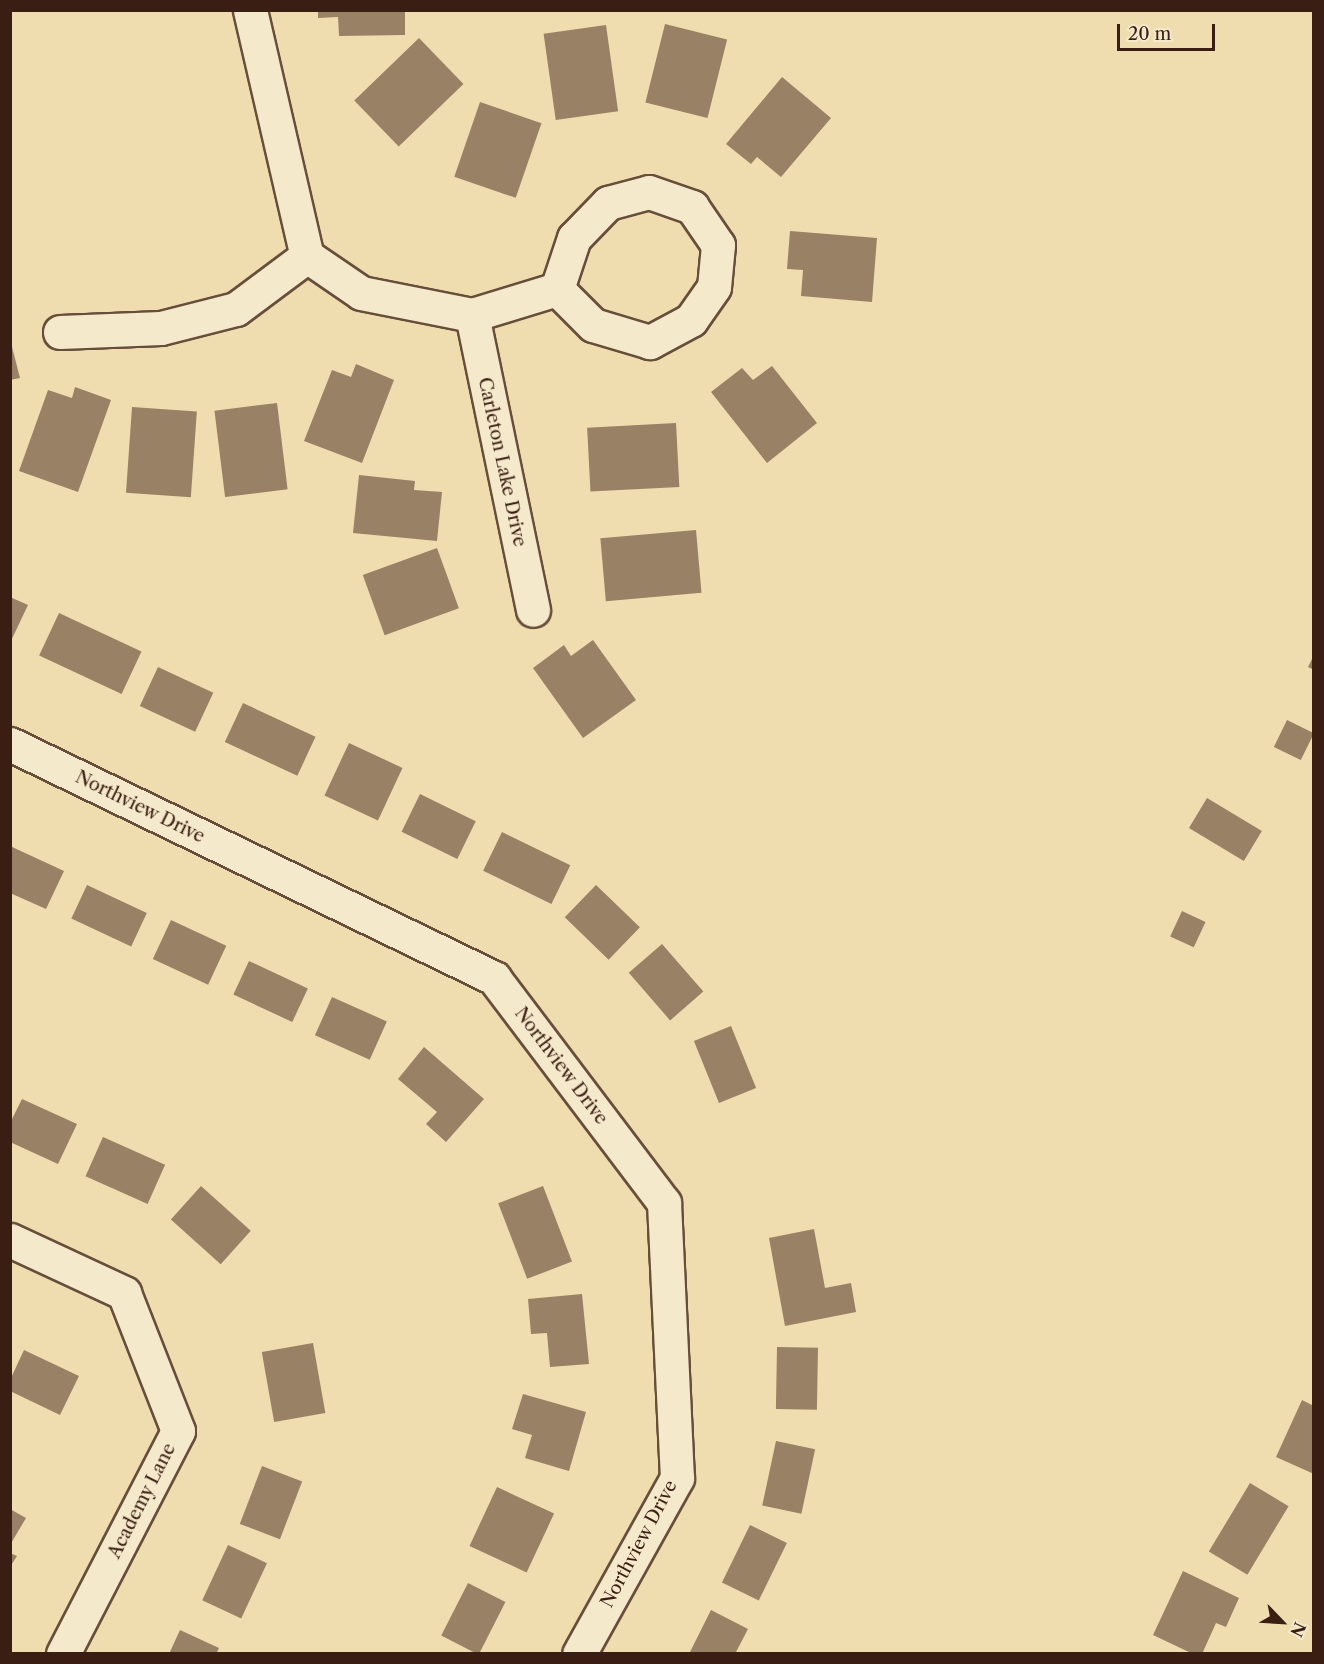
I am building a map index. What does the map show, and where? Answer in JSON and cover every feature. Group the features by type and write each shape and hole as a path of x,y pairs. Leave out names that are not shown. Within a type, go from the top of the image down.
{"street":[{"path":"250,10 308,256 361,293 472,315 557,289"},
{"path":"649,192 692,207 718,245 714,287 703,304 691,320 650,342 593,325 557,289 574,238 608,202 649,192"},
{"path":"60,332 161,328 236,309 308,256"},
{"name":"Carleton Lake Drive","path":"472,315 533,610"},
{"name":"Northview Drive","path":"10,744 494,978 664,1203 677,1478 579,1653"},
{"name":"Academy Lane","path":"10,1240 124,1293 178,1431 63,1653"}],"building":[{"path":"318,10 405,10 405,35 339,36 338,17 318,18"},
{"path":"665,24 727,39 708,118 645,103"},
{"path":"606,25 618,111 556,120 544,34"},
{"path":"419,38 463,84 399,147 354,101"},
{"path":"782,77 831,118 781,177 757,157 751,164 726,144"},
{"path":"480,102 541,123 516,198 454,177"},
{"path":"790,231 877,238 872,302 801,296 803,270 787,269"},
{"path":"10,339 20,378 10,380"},
{"path":"356,364 394,380 362,463 304,441 332,370 351,377"},
{"path":"772,366 817,423 767,463 711,392 742,368 753,380"},
{"path":"75,387 111,400 78,492 19,471 48,390 72,398"},
{"path":"277,403 288,489 225,497 214,411"},
{"path":"132,407 197,412 191,497 126,493"},
{"path":"676,423 679,487 590,492 587,428"},
{"path":"359,475 415,481 414,490 442,492 437,541 353,533"},
{"path":"696,530 701,593 606,601 600,538"},
{"path":"437,548 459,608 385,635 363,575"},
{"path":"10,597 28,605 10,643"},
{"path":"59,613 141,651 122,694 39,656"},
{"path":"593,640 636,700 583,738 533,668 564,645 571,656"},
{"path":"1314,655 1314,670 1308,667"},
{"path":"158,667 213,693 195,732 140,706"},
{"path":"243,703 316,737 297,776 225,742"},
{"path":"1287,720 1314,733 1301,760 1274,747"},
{"path":"349,743 402,768 378,821 324,796"},
{"path":"420,794 476,821 457,859 402,832"},
{"path":"1207,798 1262,831 1244,861 1189,828"},
{"path":"502,832 570,865 551,904 483,871"},
{"path":"10,846 64,871 46,909 10,893"},
{"path":"87,885 147,913 131,946 71,919"},
{"path":"596,885 640,927 609,960 565,917"},
{"path":"1182,911 1206,922 1194,947 1170,936"},
{"path":"171,920 226,946 208,985 153,959"},
{"path":"662,944 703,992 670,1020 629,973"},
{"path":"249,961 308,988 292,1022 233,995"},
{"path":"332,997 387,1021 370,1060 315,1035"},
{"path":"731,1026 756,1088 719,1103 694,1041"},
{"path":"424,1047 484,1099 446,1142 426,1124 437,1112 398,1079"},
{"path":"22,1099 77,1124 58,1164 10,1142 10,1123"},
{"path":"103,1137 165,1165 148,1204 86,1176"},
{"path":"201,1186 251,1231 221,1264 171,1219"},
{"path":"543,1186 572,1262 527,1279 498,1203"},
{"path":"814,1229 825,1288 851,1283 856,1312 785,1326 769,1238"},
{"path":"582,1294 589,1364 550,1367 547,1333 531,1334 528,1299"},
{"path":"313,1343 325,1413 274,1422 262,1352"},
{"path":"777,1347 818,1348 817,1410 776,1409"},
{"path":"24,1350 79,1376 60,1415 10,1391 10,1380"},
{"path":"523,1394 586,1412 569,1471 525,1458 532,1435 512,1429"},
{"path":"1302,1400 1314,1406 1314,1474 1276,1457"},
{"path":"776,1441 815,1449 801,1514 762,1506"},
{"path":"262,1466 302,1481 280,1539 240,1524"},
{"path":"1250,1483 1289,1506 1247,1575 1209,1552"},
{"path":"497,1487 554,1514 527,1573 470,1546"},
{"path":"10,1509 26,1518 10,1545"},
{"path":"750,1525 787,1543 759,1600 722,1583"},
{"path":"228,1545 267,1563 241,1618 202,1600"},
{"path":"10,1553 17,1556 10,1567"},
{"path":"1183,1571 1239,1598 1226,1627 1216,1623 1202,1654 1193,1654 1153,1635"},
{"path":"468,1583 505,1602 479,1654 441,1636"},
{"path":"711,1610 748,1629 735,1654 689,1654"},
{"path":"180,1630 219,1648 216,1654 169,1654"}]}
